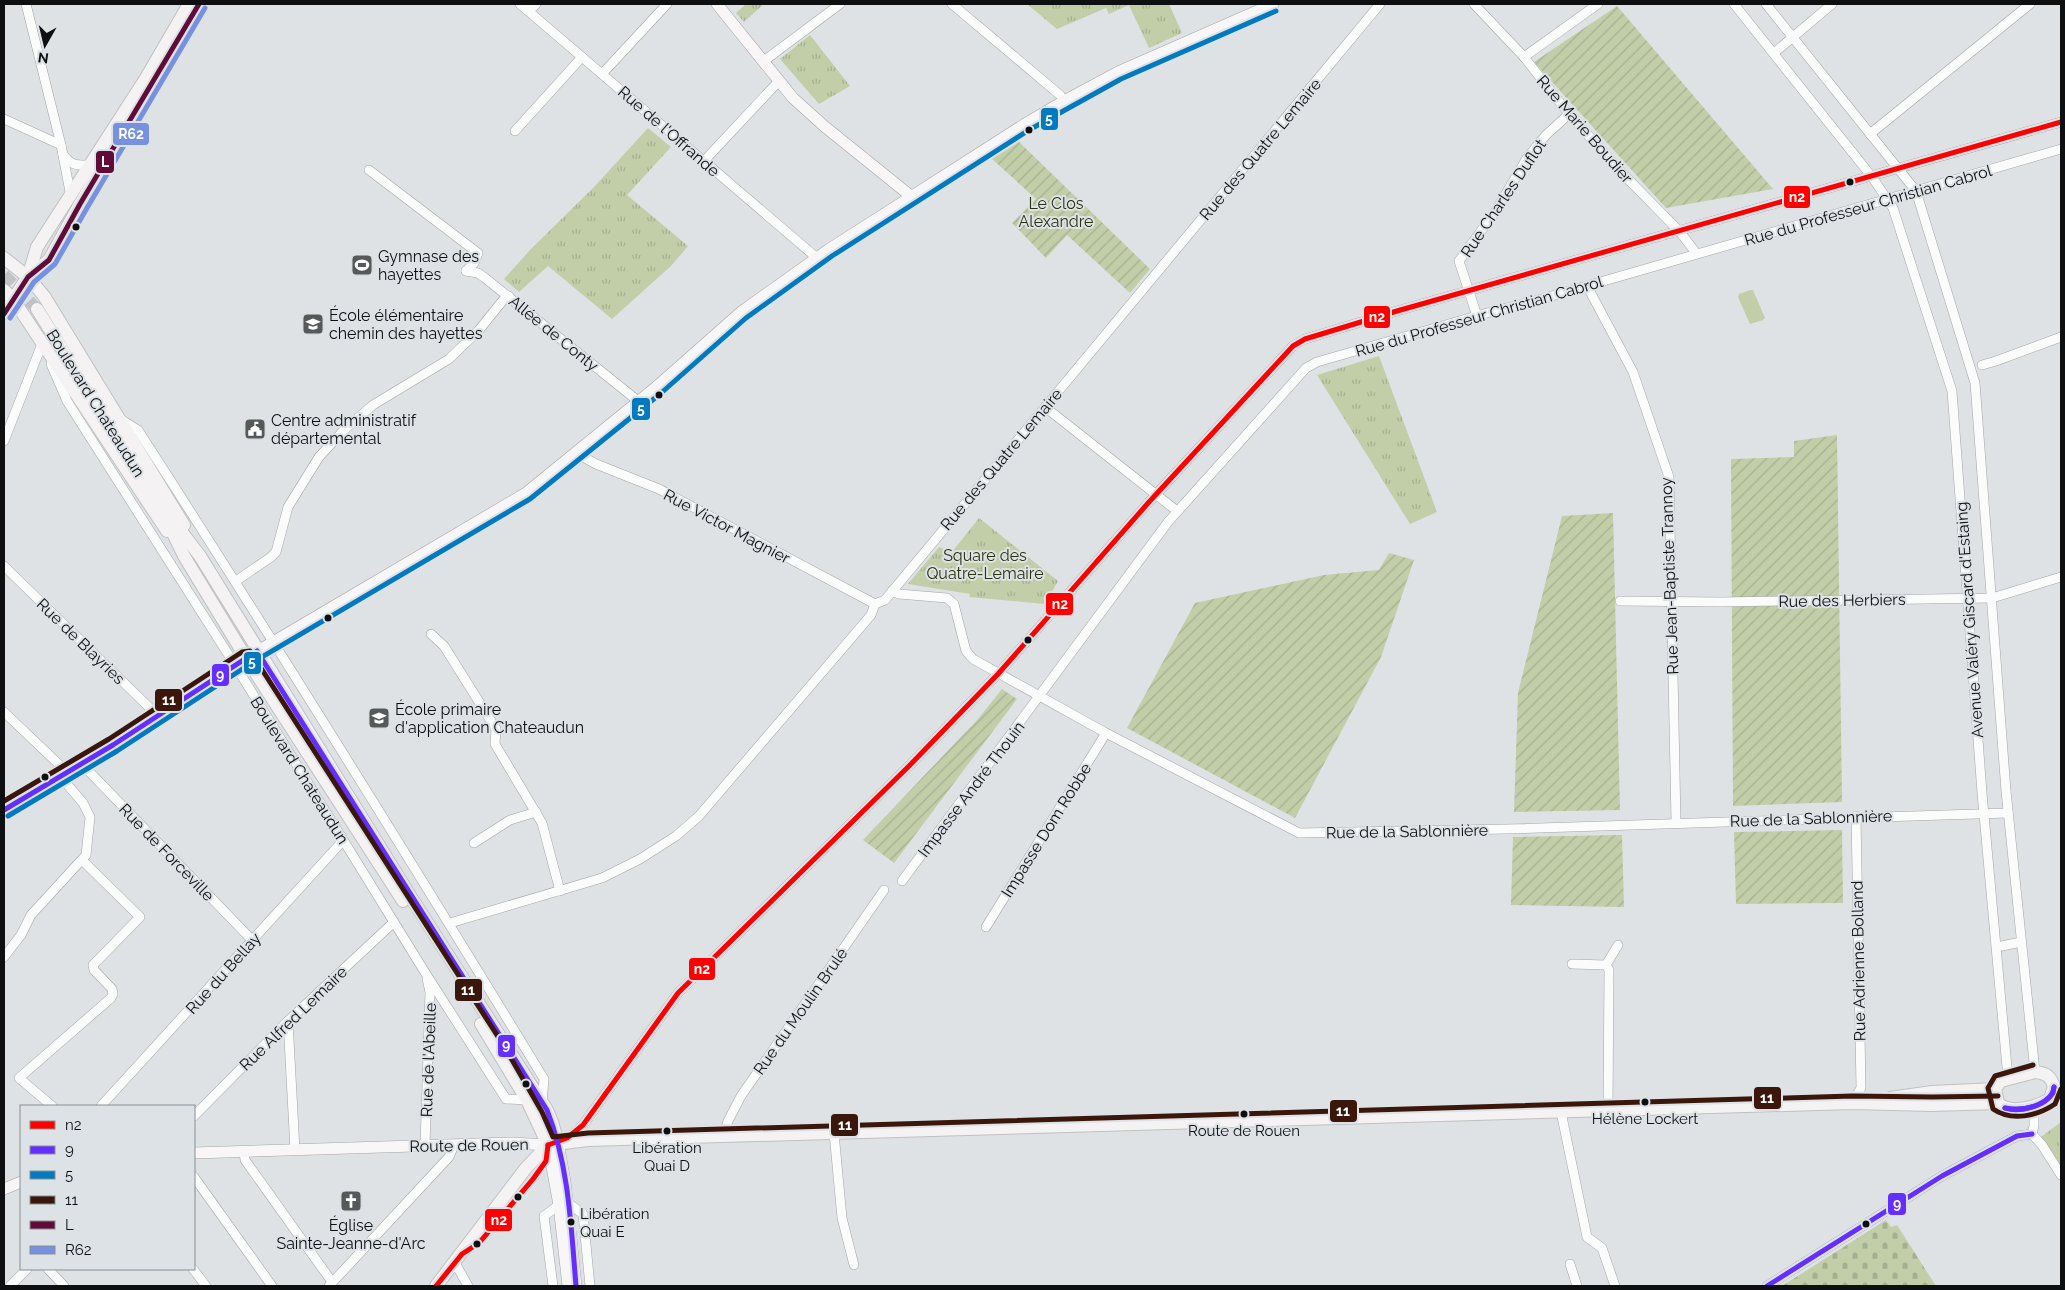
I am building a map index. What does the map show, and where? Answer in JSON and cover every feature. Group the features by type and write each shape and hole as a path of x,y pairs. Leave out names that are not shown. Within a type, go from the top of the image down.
{"main road":[{"path":"28,277 37,247 146,78 189,4"},
{"path":"4,314 8,295 49,260 199,4"},
{"path":"717,4 764,61 778,82 824,126 912,197"},
{"path":"4,810 82,764 240,661 526,493 638,401 741,312 817,258 912,197 1064,101 1118,72 1273,4"},
{"path":"4,258 28,277 44,296 169,498 200,556"},
{"path":"8,295 184,556"},
{"name":"Boulevard Chateaudun","path":"37,308 155,497 200,556 412,899 542,1103 552,1122 553,1144"},
{"name":"Boulevard Chateaudun","path":"155,497 240,661 477,1017 553,1144"},
{"path":"1998,1103 1995,1089 2000,1081 2035,1072 2048,1075 2061,1073"},
{"path":"2034,1106 2050,1099 2058,1090 2048,1075"},
{"name":"Route de Rouen","path":"1852,1103 1932,1092 1995,1089"},
{"name":"Route de Rouen","path":"195,1153 512,1143 553,1144 588,1140 1852,1103 1932,1105 1998,1103 2007,1109 2014,1110 2034,1106"},
{"path":"553,1144 576,1286"},
{"path":"436,1286 523,1172 553,1144"},
{"path":"4,1189 20,1182"},
{"path":"563,1204 568,1286"}],"street":[{"path":"26,4 71,197"},
{"name":"Rue de l'Offrande","path":"520,4 817,258"},
{"path":"529,12 536,4"},
{"path":"602,74 667,4"},
{"path":"764,61 840,4"},
{"path":"952,4 1060,95 1064,101"},
{"name":"Rue des Quatre Lemaire","path":"450,923 602,878 640,859 676,836 699,816 871,615 875,604 884,600 892,591 1380,4"},
{"name":"Rue Marie Boudier","path":"1474,4 1524,58 1569,114 1624,175 1680,232 1696,253"},
{"path":"1524,58 1598,4"},
{"name":"Avenue Valéry Giscard d'Estaing","path":"1734,4 1872,177 1893,208 1952,391 2008,1078"},
{"path":"1766,4 1916,191"},
{"path":"1774,53 1832,4"},
{"path":"1870,134 2030,4"},
{"path":"515,131 582,57"},
{"path":"704,161 778,82"},
{"name":"Rue Charles Duflot","path":"1477,316 1459,262 1495,212 1527,158 1546,134 1569,114"},
{"path":"4,119 61,149 69,163 76,166 90,165"},
{"path":"553,1144 571,1136 583,1125 678,993 909,766 998,674 1156,494 1293,346 1305,339 2061,122"},
{"name":"Rue du Professeur Christian Cabrol","path":"1039,698 1177,511 1306,368 1317,362 2061,149"},
{"name":"Allée de Conty","path":"369,170 478,253 474,263 466,271 478,273 509,296 638,401"},
{"name":"Avenue Valéry Giscard d'Estaing","path":"1916,191 1976,383 2008,813 2035,1072"},
{"name":"Rue Jean-Baptiste Trannoy","path":"1587,286 1633,372 1669,477 1676,822"},
{"path":"236,581 272,557 276,552 288,507 319,457 344,430 373,405 449,359 480,330 504,299 509,296"},
{"path":"1982,364 2061,340"},
{"path":"4,441 42,344"},
{"name":"Boulevard Chateaudun","path":"42,344 67,401 240,661 342,837 506,1099 527,1100"},
{"path":"1045,407 1177,511"},
{"name":"Boulevard Chateaudun","path":"122,420 138,430 172,481 450,923 544,1078 542,1103"},
{"name":"Rue Victor Magnier","path":"576,453 596,464 659,489 875,604"},
{"path":"169,498 172,481"},
{"name":"Rue de Blayries","path":"4,566 158,716"},
{"name":"Rue des Herbiers","path":"1620,601 1992,598 2061,577"},
{"name":"Rue de la Sablonnière","path":"892,591 899,594 947,598 954,604 966,651 973,659 1039,698 1106,734 1298,833 1507,829 1856,816 2008,813"},
{"path":"431,634 444,646 496,729 495,744 542,823 560,891"},
{"name":"Impasse André Thouin","path":"902,881 1039,698"},
{"path":"4,712 64,774 90,817 86,855 32,915 21,936 4,957"},
{"name":"Impasse Dom Robbe","path":"986,928 1106,734"},
{"name":"Rue de Forceville","path":"82,764 253,941"},
{"path":"474,843 510,820 536,812"},
{"name":"Rue Adrienne Bolland","path":"1852,1103 1860,1088 1856,816"},
{"name":"Rue du Bellay","path":"102,1105 339,845 342,837"},
{"path":"51,1105 19,1078 111,998 113,994 112,989 94,970 93,965 140,917 82,860"},
{"name":"Rue du Moulin Brulé","path":"723,1136 740,1096 884,890"},
{"name":"Rue Alfred Lemaire","path":"195,1115 288,1021 394,922"},
{"path":"1996,947 2021,942"},
{"path":"1606,965 1618,945"},
{"path":"1572,964 1606,965"},
{"path":"1606,965 1609,970 1608,1110"},
{"name":"Rue de l'Abeille","path":"425,1146 430,992 426,974"},
{"path":"288,1021 295,1150"},
{"path":"2032,1134 2034,1106"},
{"path":"1561,1112 1587,1237 1602,1248 1615,1286"},
{"path":"834,1133 842,1218 854,1265"},
{"path":"2032,1134 2042,1145 2061,1174"},
{"path":"1767,1286 1942,1176 2017,1136 2032,1134"},
{"path":"244,1151 245,1160 330,1284 449,1157 454,1145"},
{"path":"195,1178 272,1286"},
{"path":"553,1286 544,1216 563,1204 583,1214 590,1286"},
{"path":"455,1263 468,1286"},
{"path":"1570,1264 1577,1286"},
{"path":"10,1286 26,1270"},
{"path":"49,1270 64,1286"},
{"path":"194,1270 206,1286"}],"green space":[{"path":"746,4 764,4 744,22 736,13"},
{"path":"1027,4 1169,4 1182,33 1149,48 1129,5 1109,14 1106,8 1057,29"},
{"path":"1617,6 1773,189 1666,208 1534,62"},
{"path":"810,35 850,86 819,104 780,59"},
{"path":"648,128 671,147 627,195 688,246 671,266 612,319 548,266 519,292 504,279 530,250 594,187"},
{"name":"Le Clos Alexandre","path":"1016,139 1150,269 1130,293 1067,235 1046,258 1012,223 1036,199 991,158"},
{"path":"1753,290 1765,318 1750,324 1738,297 1739,294"},
{"path":"1379,356 1437,512 1410,524 1317,375"},
{"path":"1837,435 1842,802 1733,806 1731,459 1794,457 1794,441"},
{"path":"1613,513 1620,810 1514,812 1518,693 1562,516"},
{"name":"Square des Quatre-Lemaire","path":"979,518 1058,581 1045,604 969,597 970,594 908,584 939,547 952,552"},
{"path":"1389,553 1414,560 1381,657 1295,818 1127,728 1195,603 1324,575 1379,570"},
{"path":"1002,689 1017,699 894,863 863,840 978,719"},
{"path":"1842,830 1843,903 1736,904 1734,832"},
{"path":"1622,835 1624,907 1511,905 1513,837"},
{"path":"2061,1122 2061,1167 2041,1137"},
{"path":"1886,1220 1891,1227 1897,1225 1936,1286 1782,1286"}],"tunnel":[{"path":"4,275 37,309"}],"transit line":[{"name":"L","path":"4,314 28,277 49,260 80,204 199,4"},
{"name":"R62","path":"10,318 34,282 55,264 205,8"},
{"name":"5","path":"8,816 117,751 250,664 530,499 660,394 746,318 832,256 1029,130 1121,79 1276,11"},
{"name":"n2","path":"548,1145 567,1138 583,1125 678,993 909,766 998,674 1149,502 1293,346 1305,339 1397,311 2061,122"},
{"name":"11","path":"4,801 109,739 242,652 250,651 504,1046 542,1112 553,1137 588,1133 1852,1096 1998,1096"},
{"name":"9","path":"4,810 113,745 257,651 547,1110 565,1174 576,1286"},
{"name":"11","path":"2033,1065 1995,1076 1988,1088 1993,1109 2000,1113 2016,1116 2040,1112 2055,1104 2061,1089"},
{"name":"9","path":"2005,1108 2019,1109 2035,1106 2047,1099 2052,1094 2054,1087"},
{"name":"9","path":"2005,1108 2018,1110 2038,1105 2049,1098 2053,1093 2054,1087"},
{"name":"9","path":"1767,1286 1942,1176 2017,1136 2032,1134"},
{"name":"n2","path":"436,1286 462,1254 479,1243 533,1179 546,1161 548,1145"}],"place":[{"name":"Gymnase des hayettes","path":"362,265"},
{"name":"École élémentaire chemin des hayettes","path":"313,324"},
{"name":"Centre administratif départemental","path":"255,429"},
{"name":"École primaire d'application Chateaudun","path":"379,718"},
{"name":"Hélène Lockert","path":"1645,1102"},
{"name":"Route de Rouen","path":"1244,1114"},
{"name":"Libération Quai D","path":"667,1131"},
{"name":"Église Sainte-Jeanne-d'Arc","path":"351,1201"},
{"name":"Libération Quai E","path":"571,1222"}]}
